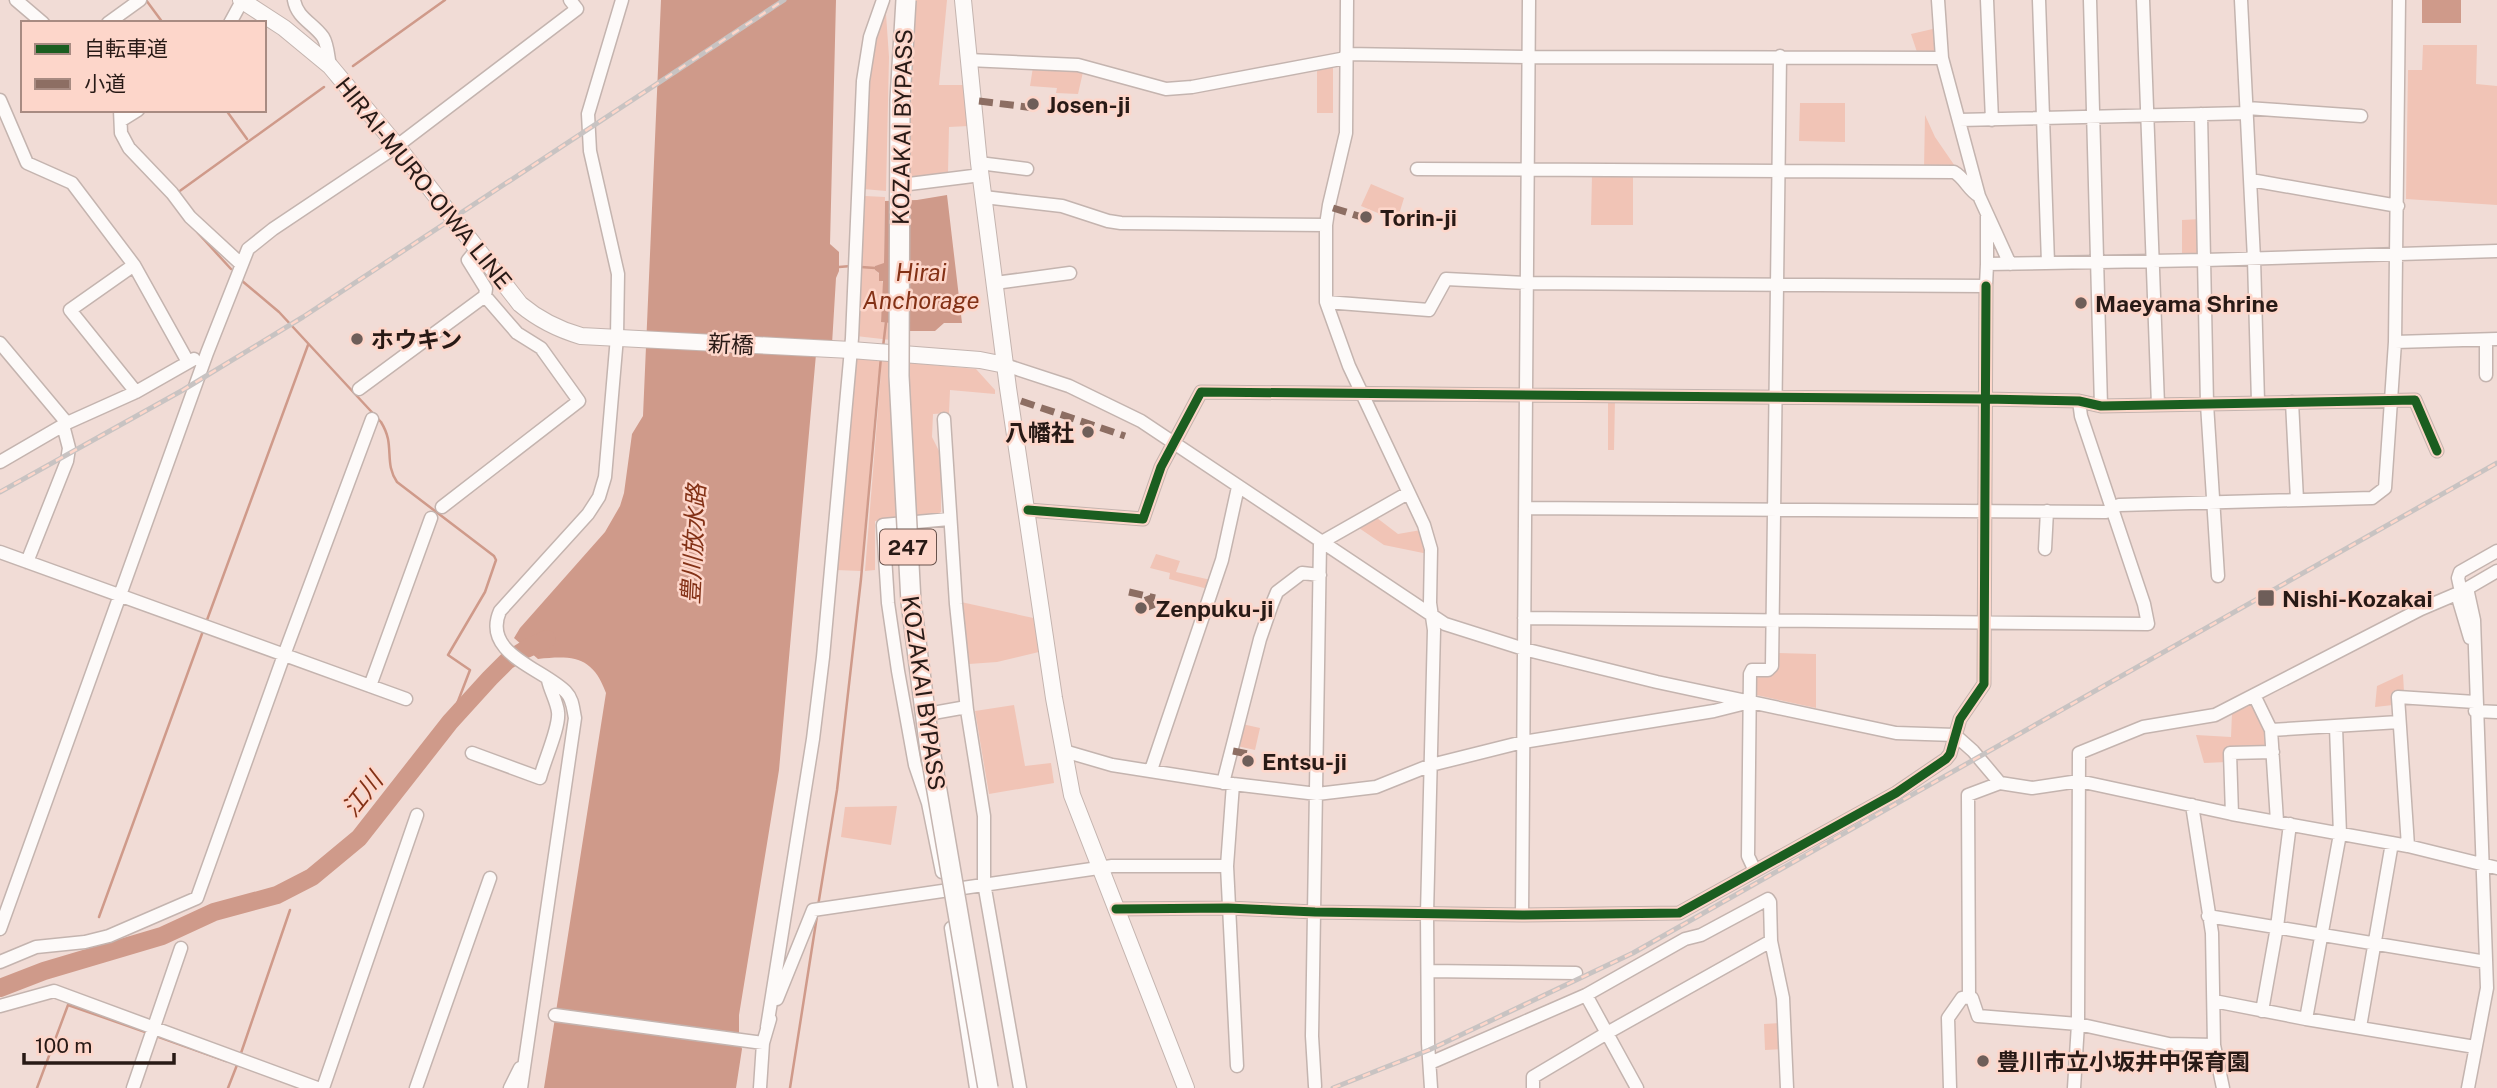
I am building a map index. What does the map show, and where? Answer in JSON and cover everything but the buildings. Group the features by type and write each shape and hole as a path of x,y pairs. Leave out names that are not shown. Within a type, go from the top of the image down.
{"highway":[{"name":"KOZAKAI BYPASS","path":"906,0 900,100 899,376 911,602 930,750 988,1088"}],"main road":[{"name":"HIRAI-MURO-OIWA LINE","path":"242,0 284,28 330,66 397,146 520,304 537,318 559,330 580,336 617,337"},
{"path":"963,0 980,169 1005,365 1072,795 1186,1088"},
{"name":"新橋","path":"617,337 848,350"},
{"path":"848,350 980,360 1005,365"}],"street":[{"path":"16,0 41,21"},
{"path":"111,21 140,0"},
{"path":"231,21 242,0"},
{"path":"294,0 300,15 322,35 327,44 330,66"},
{"path":"0,929 206,353 248,249 273,229 397,146 577,9 570,0"},
{"path":"521,1088 575,718 567,692 527,667 502,644 496,635 495,622 500,611 588,514 599,497 605,477 617,337 618,274 590,150 588,114 622,0"},
{"path":"767,1027 811,752 823,657 857,262 863,81 870,37 883,0"},
{"path":"1347,0 1345,145 1326,225 1326,302 1344,354 1424,525 1431,549 1434,649 1427,914 1431,1088"},
{"path":"1522,915 1529,0"},
{"path":"1938,0 1942,58 1979,196 2010,264"},
{"path":"1987,0 1992,120"},
{"path":"2039,0 2048,263"},
{"path":"2090,0 2101,406"},
{"path":"2143,0 2158,405"},
{"path":"2241,0 2251,180 2258,402"},
{"path":"1526,508 2106,512 2119,505 2372,498 2385,488 2395,341 2399,0"},
{"path":"968,60 1078,65 1166,89 1192,87 1346,56 1942,58"},
{"path":"1755,871 1748,856 1749,702 1751,672 1772,668 1780,56"},
{"path":"0,100 27,163 72,183 134,265 188,362"},
{"path":"1959,120 2093,118 2247,111 2361,116"},
{"path":"2201,114 2207,404 2218,576"},
{"path":"121,115 121,133 129,148 172,193 190,217 241,264"},
{"path":"909,184 980,169 1027,169"},
{"path":"1417,169 1954,172 1971,192 1979,196"},
{"path":"2251,180 2398,206"},
{"path":"984,197 1062,205 1121,223 1326,225"},
{"path":"1116,909 1227,908 1522,915 1679,913 1896,793 1946,759 1950,754 1960,719 1984,684 1987,212"},
{"path":"359,389 485,296 486,289 468,260 478,248"},
{"path":"1987,264 2497,251"},
{"path":"134,265 71,310 136,392"},
{"path":"995,283 1070,273"},
{"path":"1326,302 1429,310 1446,279 1528,283 1986,286"},
{"path":"442,508 579,401 541,348 517,333 485,296"},
{"path":"2395,341 2492,340 2486,374"},
{"path":"0,343 65,424 69,448 67,461 27,562"},
{"path":"0,462 65,424 136,392 206,353"},
{"path":"1005,365 1069,386 1141,421 1445,624 1524,649 1657,682 1896,733 1955,735 1973,751 2000,783"},
{"path":"1028,510 1143,519 1161,467 1201,393 1985,399 2079,401 2101,406 2415,400 2437,451"},
{"path":"1524,618 2148,624 2144,604 2081,416 2079,401"},
{"path":"2292,402 2297,500"},
{"path":"0,962 36,947 85,942 109,936 197,898 372,419"},
{"path":"944,419 949,519 967,710 984,816 984,883 1020,1088"},
{"path":"1152,769 1222,560 1238,486"},
{"path":"1320,543 1408,493"},
{"path":"2045,549 2047,511"},
{"path":"370,686 431,518"},
{"path":"949,519 883,525 888,603 898,671 913,756 928,803 945,889 976,1088"},
{"path":"1315,1086 1312,1036 1320,543"},
{"path":"2468,1088 2487,988 2473,652 2458,578 2460,572 2497,551"},
{"path":"0,552 406,699"},
{"path":"2074,1088 2078,1024 2079,753 2143,727 2215,715 2421,609 2462,592 2497,571"},
{"path":"1237,1066 1227,908 1228,784 1260,639 1277,592 1302,573 1320,575"},
{"path":"472,753 540,778 557,727 558,711 548,680"},
{"path":"2253,695 2271,730 2284,823 2277,927 2262,1011"},
{"path":"2408,846 2398,697 2475,706 2497,712"},
{"path":"1064,751 1112,765 1152,769 1228,784 1317,794 1376,787 1431,765 1524,743 1714,712 1749,702"},
{"path":"933,713 961,708 967,710"},
{"path":"2271,730 2399,722"},
{"path":"2306,1019 2340,834 2336,727"},
{"path":"2232,814 2230,754 2273,752"},
{"path":"2214,1045 2169,1044 2078,1024 1978,1016 1972,998 1969,997 1968,795 2000,783 2032,788 2080,781 2232,814 2408,846 2497,868"},
{"path":"2192,805 2212,933 2214,1045 2223,1088"},
{"path":"323,1088 417,815"},
{"path":"2360,1027 2392,843"},
{"path":"761,1088 760,1043 813,910 1112,866 1227,866"},
{"path":"416,1088 490,878"},
{"path":"1430,1063 1586,995 1685,939 1701,935 1768,899 1771,941 1783,998 1787,1088"},
{"path":"2208,916 2486,962"},
{"path":"1533,1088 1533,1077 1771,941"},
{"path":"133,1088 181,948"},
{"path":"1428,971 1576,973"},
{"path":"0,1006 54,991 317,1088"},
{"path":"1586,995 1637,1088"},
{"path":"1950,1088 1948,1018 1962,998 1969,997"},
{"path":"2214,1001 2306,1019 2475,1046"},
{"path":"555,1015 760,1043"},
{"path":"510,1088 526,1055"}],"shaded area":[{"path":"885,0 889,0 886,14 889,57 886,191 863,189 869,61"},
{"path":"914,0 947,0 939,85 965,85 969,126 949,127 948,173 909,177"},
{"path":"1937,28 1939,55 1918,55 1911,34"},
{"path":"2423,45 2477,45 2476,84 2497,86 2497,205 2406,199 2408,70 2422,70"},
{"path":"1333,65 1333,113 1317,113 1317,67"},
{"path":"1033,67 1075,69 1083,72 1078,94 1056,93 1057,88 1030,86"},
{"path":"1800,103 1845,103 1845,142 1799,141"},
{"path":"1925,115 1935,137 1959,172 1924,169"},
{"path":"1592,174 1633,174 1633,225 1591,225"},
{"path":"1371,184 1404,198 1397,221 1361,206"},
{"path":"885,197 884,264 875,266 875,270 883,286 881,322 892,323 891,340 856,336 862,198"},
{"path":"2201,219 2201,250 2197,254 2182,255 2182,220"},
{"path":"857,358 976,369 995,390 995,394 950,390 949,413 933,414 932,437 941,455 941,512 936,515 875,521 875,570 865,571 881,372 877,386 861,571 836,570 854,360"},
{"path":"1608,399 1615,399 1614,450 1608,450"},
{"path":"1377,518 1398,534 1421,530 1428,554 1384,545 1356,526"},
{"path":"1156,554 1180,561 1176,572 1211,580 1208,589 1169,579 1170,573 1150,568"},
{"path":"961,602 1038,619 1043,651 997,662 969,664"},
{"path":"1774,653 1816,654 1816,708 1752,694 1752,676 1769,673"},
{"path":"2403,674 2404,692 2393,691 2393,705 2375,707 2377,686"},
{"path":"2252,702 2267,730 2267,748 2227,762 2204,763 2196,735 2231,737 2232,713"},
{"path":"1014,705 1025,766 1051,763 1054,783 989,794 975,711"},
{"path":"1242,724 1260,728 1255,750 1237,746"},
{"path":"897,806 891,845 841,837 845,807"},
{"path":"1782,1023 1783,1049 1765,1050 1764,1024"}],"water":[{"name":"豊川放水路","path":"661,0 836,0 830,244 839,252 839,271 836,278 832,344 817,343 779,770 739,1015 742,1049 736,1088 544,1088 606,693 601,681 588,665 572,659 538,659 514,638 605,532 620,506 632,434 643,416"},
{"path":"2422,0 2461,0 2461,23 2422,23"},
{"name":"Hirai Anchorage","path":"947,195 962,323 944,323 935,331 910,331 909,325 881,322 883,281 879,281 875,266 884,263 885,201"}],"waterway":[{"path":"146,0 162,21"},
{"path":"353,66 445,0"},
{"path":"177,193 324,87"},
{"path":"227,112 247,139"},
{"path":"198,233 231,269"},
{"path":"839,267 851,266"},
{"path":"861,267 875,268"},
{"path":"241,280 279,312 381,422 388,437 391,466 397,482 496,560 485,592 448,655 470,670 450,722"},
{"path":"883,347 886,322"},
{"path":"207,620 308,345"},
{"path":"818,906 837,790 861,579 881,357"},
{"path":"99,917 203,631"},
{"name":"江川","path":"0,988 44,971 162,936 214,912 277,895 312,877 359,838 450,722 490,678 507,661 547,639"},
{"path":"240,1056 290,910"},
{"path":"790,1088 817,916"},
{"path":"37,1088 68,1005 148,1033"},
{"path":"156,1036 226,1061"},
{"path":"228,1088 237,1065"}],"railway":[{"path":"0,492 183,390 303,317 784,0"},
{"path":"1333,1088 1429,1050 1633,953 2497,463"}],"marked path":[{"path":"979,101 1035,108"},
{"path":"1333,208 1368,219"},
{"path":"1021,401 1125,436"},
{"path":"1129,592 1155,598"},
{"path":"1147,596 1155,615"},
{"path":"1233,751 1248,754"}],"cycle path":[{"path":"1116,909 1228,908 1522,915 1679,913 1896,793 1946,759 1950,754 1960,719 1984,684 1986,286"},
{"path":"1028,510 1143,519 1161,467 1201,392 1985,399 2079,401 2101,406 2415,400 2437,451"}],"place":[{"name":"Josen-ji","path":"1033,104"},
{"name":"Torin-ji","path":"1366,217"},
{"name":"Maeyama Shrine","path":"2081,303"},
{"name":"ホウキン","path":"357,339"},
{"name":"八幡社","path":"1088,432"},
{"name":"Nishi-Kozakai","path":"2266,598"},
{"name":"Zenpuku-ji","path":"1141,608"},
{"name":"Entsu-ji","path":"1248,761"},
{"name":"豊川市立小坂井中保育園","path":"1983,1061"}]}
